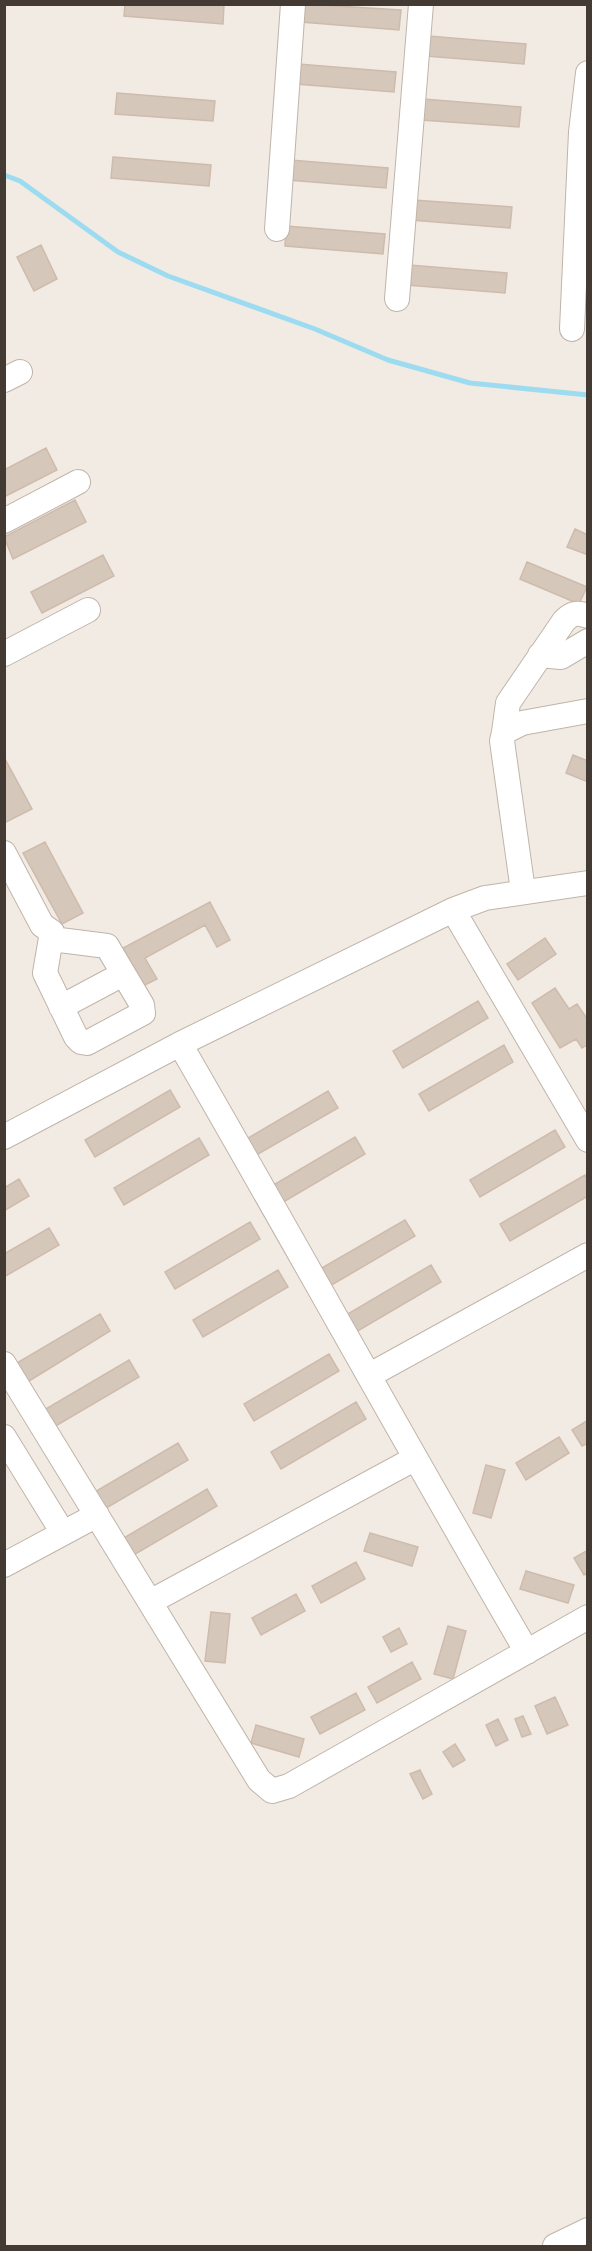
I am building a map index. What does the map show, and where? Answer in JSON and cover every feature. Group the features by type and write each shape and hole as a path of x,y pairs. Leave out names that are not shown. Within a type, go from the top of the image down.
{"street":[{"path":"277,229 293,4"},
{"path":"397,299 421,4"},
{"path":"572,329 581,132 588,73"},
{"path":"4,521 78,482"},
{"path":"4,654 88,610"},
{"path":"523,891 502,741 508,703 571,614 579,613 588,616"},
{"path":"540,656 561,657 588,641"},
{"path":"504,732 522,723 588,711"},
{"path":"5,856 42,925 52,932 45,973 76,1036 87,1042 142,1013 142,1005 107,946 52,939"},
{"path":"4,1137 180,1044 453,910 485,898 523,891 588,884"},
{"path":"453,910 588,1140"},
{"path":"61,1007 123,974"},
{"path":"180,1044 370,1375 414,1459 527,1652"},
{"path":"370,1375 588,1256"},
{"path":"4,1364 259,1780 273,1791 289,1786 588,1617"},
{"path":"4,1437 63,1533"},
{"path":"150,1602 414,1459"},
{"path":"4,1565 97,1515"},
{"path":"555,2247 588,2230"}],"building":[{"path":"125,4 224,4 223,24 124,16"},
{"path":"303,4 401,10 399,30 301,22"},
{"path":"428,36 526,44 524,64 426,56"},
{"path":"298,64 396,72 394,92 296,84"},
{"path":"117,93 215,101 213,121 115,114"},
{"path":"423,99 521,107 519,127 421,120"},
{"path":"113,157 211,165 209,186 111,178"},
{"path":"290,160 388,168 386,188 288,180"},
{"path":"413,200 512,207 510,228 411,220"},
{"path":"286,226 385,234 383,254 285,246"},
{"path":"41,245 57,279 34,291 17,257"},
{"path":"409,265 507,273 505,293 407,285"},
{"path":"46,448 57,470 4,497 4,470"},
{"path":"75,500 86,522 13,559 4,537"},
{"path":"575,529 588,535 588,555 567,547"},
{"path":"103,555 114,576 42,613 31,592"},
{"path":"527,562 587,587 579,604 520,579"},
{"path":"573,755 588,761 588,782 566,773"},
{"path":"4,757 32,809 6,822 4,819"},
{"path":"45,842 83,913 62,924 23,853"},
{"path":"210,902 230,940 217,947 205,925 145,958 157,979 143,986 123,948"},
{"path":"545,938 556,954 518,980 507,964"},
{"path":"555,988 569,1009 577,1004 588,1020 588,1044 582,1048 576,1039 560,1048 532,1003"},
{"path":"478,1001 488,1018 403,1068 393,1051"},
{"path":"504,1045 513,1062 429,1111 419,1094"},
{"path":"170,1090 180,1107 95,1157 85,1140"},
{"path":"328,1091 338,1108 253,1157 243,1141"},
{"path":"555,1130 565,1147 480,1197 470,1180"},
{"path":"355,1137 365,1154 280,1204 270,1187"},
{"path":"199,1138 209,1155 124,1205 114,1188"},
{"path":"585,1175 588,1179 588,1196 510,1241 500,1224"},
{"path":"19,1179 29,1196 4,1211 4,1188"},
{"path":"405,1220 415,1236 330,1286 320,1269"},
{"path":"250,1222 260,1239 175,1289 165,1272"},
{"path":"49,1228 59,1245 4,1277 4,1254"},
{"path":"431,1265 441,1282 356,1332 346,1315"},
{"path":"278,1270 288,1287 203,1337 193,1320"},
{"path":"100,1314 110,1331 21,1386 15,1364"},
{"path":"329,1354 339,1371 254,1421 244,1404"},
{"path":"129,1360 139,1377 54,1427 44,1410"},
{"path":"356,1402 366,1419 281,1469 271,1452"},
{"path":"588,1420 588,1443 582,1446 572,1430"},
{"path":"559,1437 569,1453 526,1480 516,1463"},
{"path":"178,1443 188,1460 103,1510 93,1493"},
{"path":"486,1465 505,1470 491,1518 473,1513"},
{"path":"207,1489 217,1506 132,1556 122,1539"},
{"path":"370,1533 418,1547 412,1566 364,1551"},
{"path":"588,1550 588,1573 584,1575 574,1558"},
{"path":"356,1562 365,1579 321,1603 312,1586"},
{"path":"526,1571 574,1585 568,1603 520,1589"},
{"path":"296,1594 305,1611 261,1635 252,1618"},
{"path":"211,1612 230,1614 225,1663 205,1661"},
{"path":"448,1626 466,1631 453,1679 434,1674"},
{"path":"399,1628 407,1644 391,1652 383,1637"},
{"path":"412,1662 421,1679 377,1703 368,1687"},
{"path":"356,1693 365,1710 320,1734 311,1717"},
{"path":"555,1697 568,1725 547,1734 535,1706"},
{"path":"523,1716 531,1734 522,1737 515,1719"},
{"path":"498,1719 508,1740 496,1746 486,1725"},
{"path":"256,1725 304,1739 299,1757 251,1743"},
{"path":"455,1744 465,1760 453,1767 443,1752"},
{"path":"420,1770 432,1794 423,1799 410,1774"}],"waterway":[{"path":"4,175 20,181 118,252 168,276 315,329 388,360 470,383 588,395"}]}
